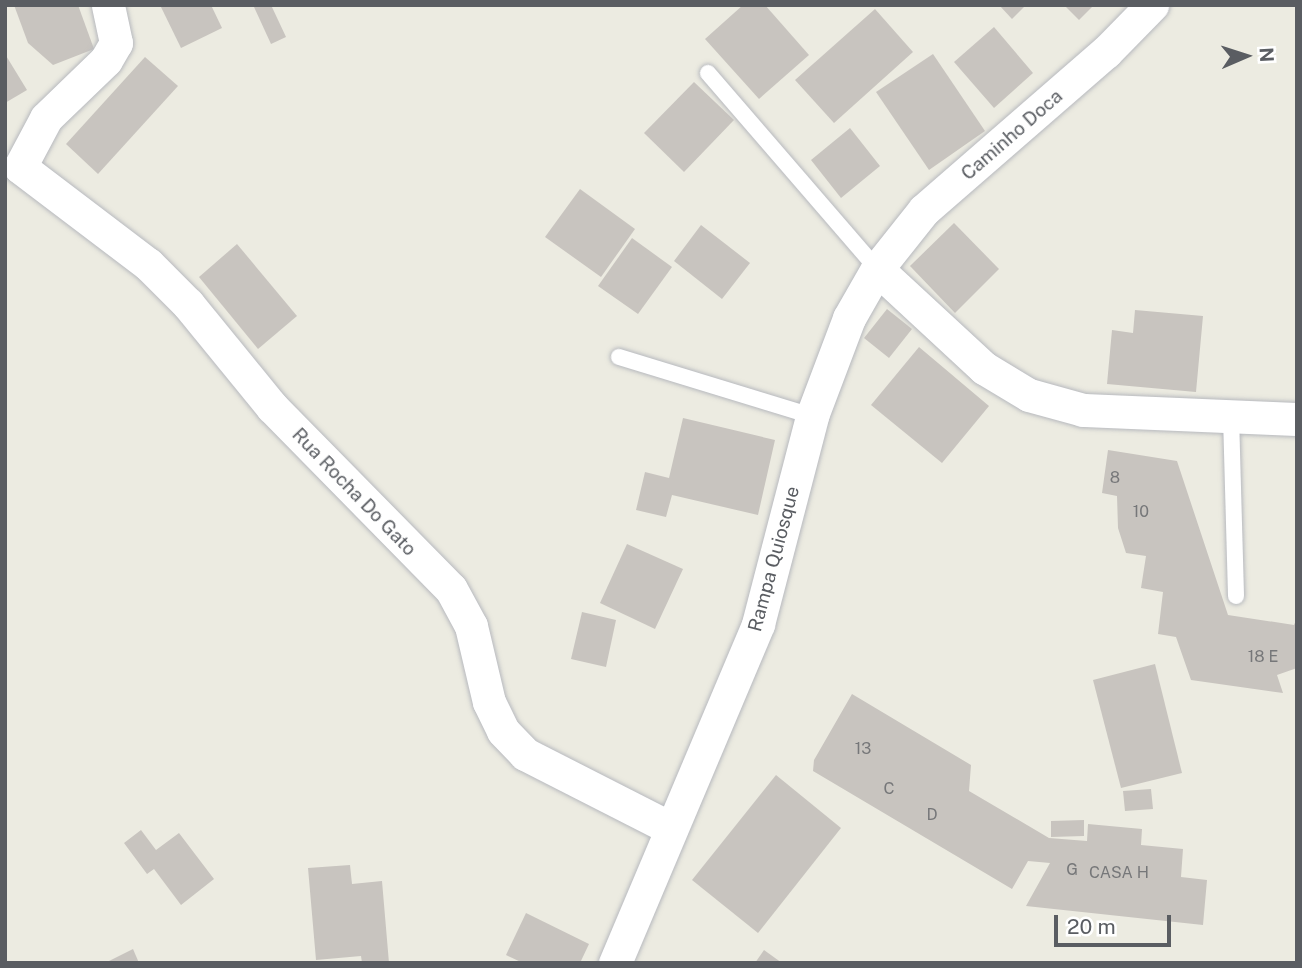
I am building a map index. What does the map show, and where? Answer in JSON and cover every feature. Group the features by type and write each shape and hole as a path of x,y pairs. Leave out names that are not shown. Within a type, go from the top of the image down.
{"street":[{"path":"13,169 46,118 106,60 116,43 108,5"},
{"name":"Caminho Doca","path":"877,269 924,210 1106,52 1153,5"},
{"name":"Rua Rocha Do Gato","path":"13,169 148,264 188,304 272,407 451,589 471,626 489,702 503,731 525,754 670,828"},
{"path":"877,269 984,369 1029,395 1083,410 1297,419"},
{"name":"Rampa Quiosque","path":"615,963 758,624 812,416 849,318 877,269"}],"lane":[{"path":"708,73 877,269"},
{"path":"619,357 812,416"},
{"path":"1231,416 1236,596"}],"building":[{"path":"14,5 78,5 94,49 53,65 28,43"},
{"path":"160,5 211,5 222,28 181,48"},
{"path":"271,5 286,37 271,44 254,7"},
{"path":"743,5 765,5 809,55 759,99 705,39"},
{"path":"999,5 1026,5 1012,19"},
{"path":"1064,5 1094,5 1079,20"},
{"path":"875,9 913,52 834,123 795,80"},
{"path":"994,27 1033,73 994,108 954,62"},
{"path":"5,54 27,90 5,103"},
{"path":"933,54 985,131 929,170 876,92"},
{"path":"145,57 178,86 98,174 66,144"},
{"path":"694,82 734,120 684,172 644,133"},
{"path":"850,128 880,166 841,198 811,160"},
{"path":"580,189 635,229 601,277 545,237"},
{"path":"954,223 999,269 955,313 910,266"},
{"path":"701,225 750,263 722,299 674,261"},
{"path":"632,238 672,267 638,314 598,286"},
{"path":"237,244 297,316 258,349 199,277"},
{"path":"887,309 912,329 889,358 864,338"},
{"path":"1135,310 1203,316 1196,392 1107,384 1112,330 1133,333"},
{"path":"919,347 989,406 942,463 871,405"},
{"path":"683,418 775,440 758,515 672,495 666,517 636,510 645,472 669,478"},
{"path":"1108,450 1177,461 1228,615 1294,625 1297,618 1297,668 1277,675 1283,693 1191,680 1176,637 1158,634 1163,592 1141,588 1146,556 1126,553 1118,528 1117,496 1102,493"},
{"path":"627,544 683,569 655,629 600,603"},
{"path":"582,612 616,620 606,667 571,659"},
{"path":"1155,664 1182,773 1121,788 1093,680"},
{"path":"852,694 971,765 969,791 1049,838 1087,841 1088,824 1142,829 1141,845 1183,849 1181,877 1207,880 1203,925 1026,906 1050,863 1028,861 1012,889 813,771 814,760"},
{"path":"776,775 841,828 758,933 692,880"},
{"path":"1151,789 1153,809 1125,811 1123,791"},
{"path":"1084,820 1084,836 1051,837 1051,821"},
{"path":"141,830 156,850 179,833 214,879 181,905 154,869 147,874 124,843"},
{"path":"350,865 352,884 382,881 389,963 362,963 361,956 316,960 308,868"},
{"path":"526,913 589,944 580,963 523,963 506,955"},
{"path":"133,949 139,963 105,963"},
{"path":"764,950 782,963 755,963"}]}
